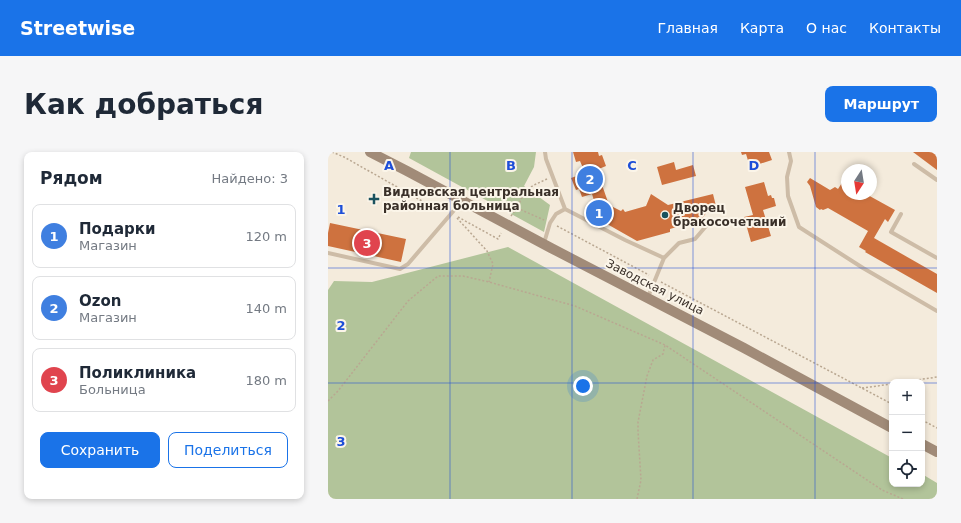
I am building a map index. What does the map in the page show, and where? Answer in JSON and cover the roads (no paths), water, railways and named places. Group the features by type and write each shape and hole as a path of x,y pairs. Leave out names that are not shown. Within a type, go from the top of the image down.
{"street":[{"path":"370,152 407,171"},
{"path":"380,152 386,158 407,171"},
{"name":"Заводская улица","path":"407,171 543,244 744,348 889,426"},
{"path":"925,446 937,452"}],"lane":[{"path":"545,152 552,177 565,209 664,258"},
{"path":"789,152 791,161 788,177 788,196 799,227 863,268 937,311"},
{"path":"914,164 937,180"},
{"path":"328,253 400,269 408,264 462,201"},
{"path":"543,244 550,223 556,214 565,209"},
{"path":"901,214 891,232 937,258"},
{"path":"647,298 664,258 679,244 695,239 707,225 712,223"}],"place":[{"name":"Ozon","path":"590,179"},
{"name":"Видновская центральная районная больница","path":"374,199"},
{"name":"Подарки","path":"599,213"},
{"name":"Дворец бракосочетаний","path":"665,215"},
{"name":"Поликлиника","path":"367,243"}]}
